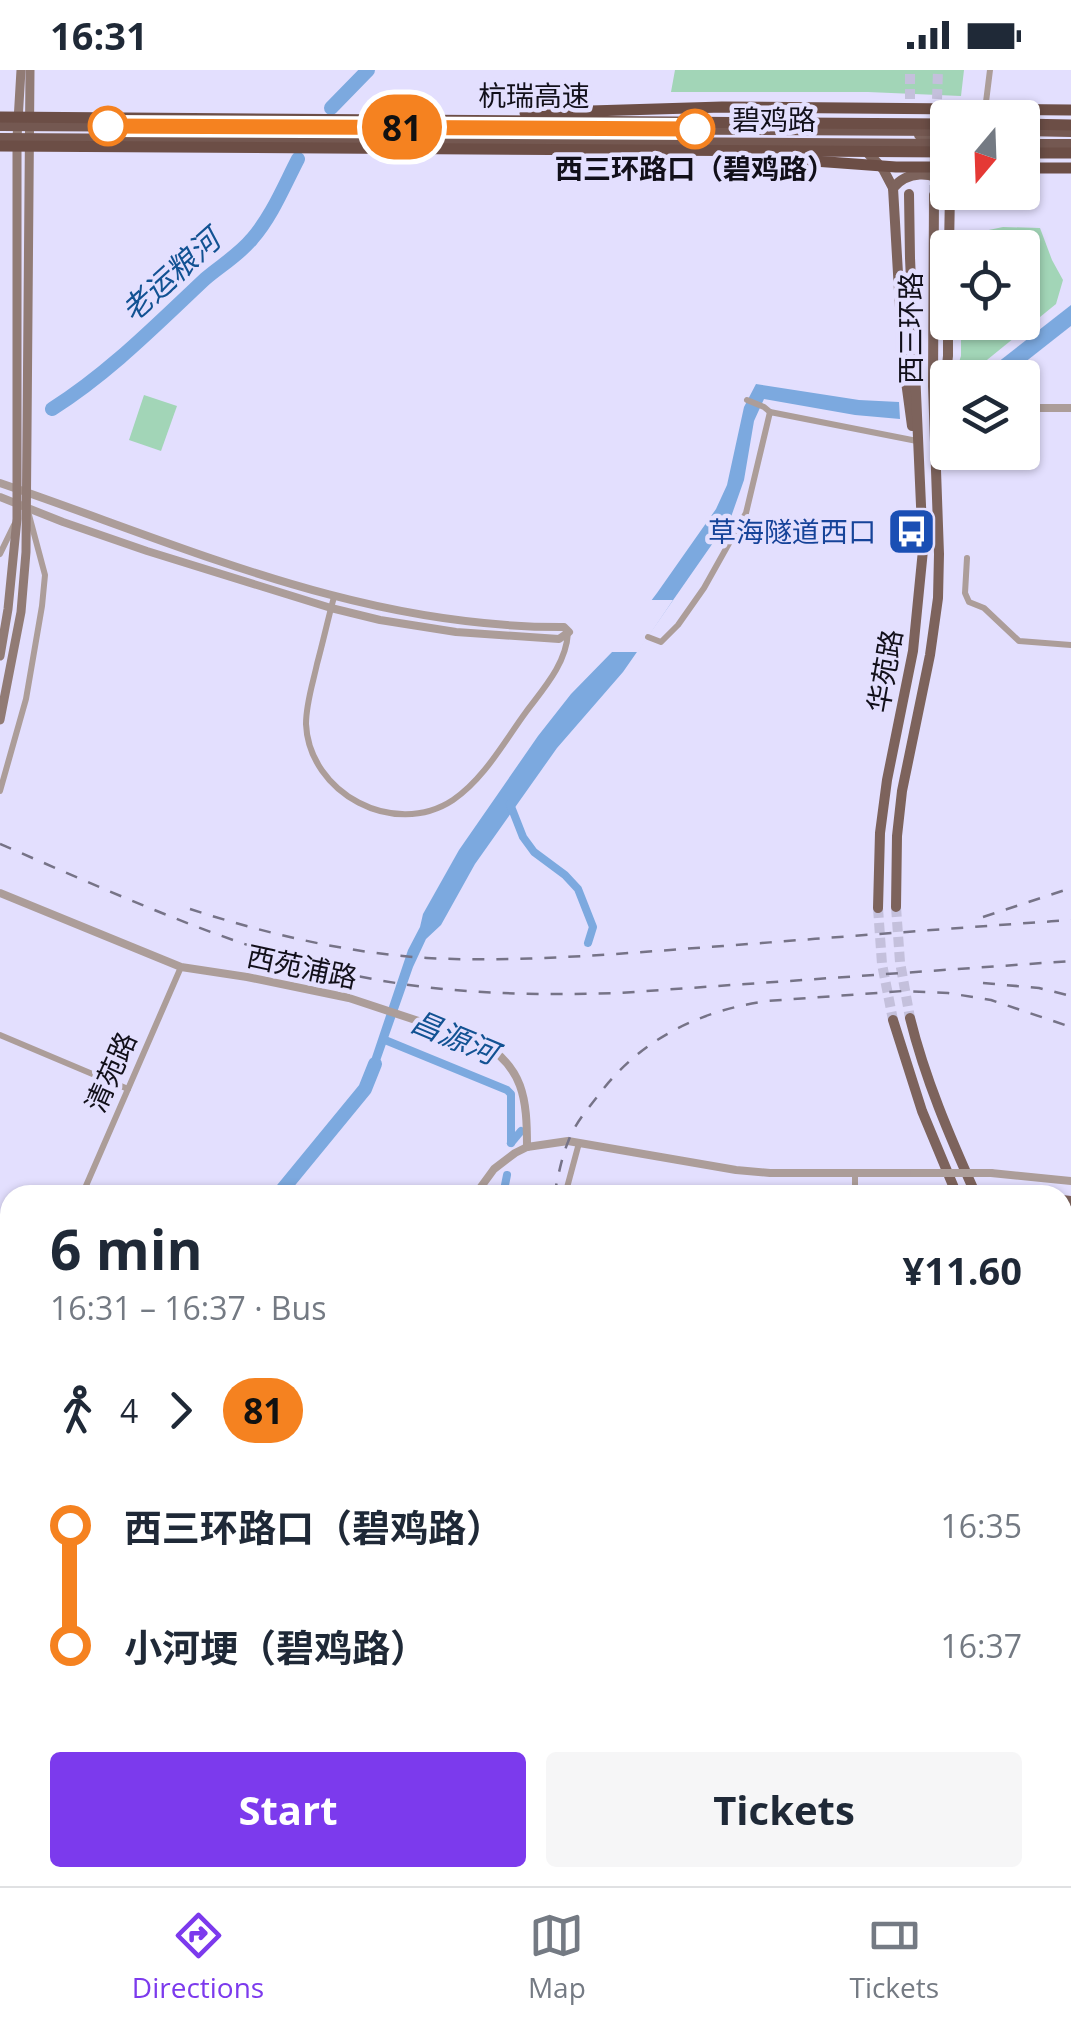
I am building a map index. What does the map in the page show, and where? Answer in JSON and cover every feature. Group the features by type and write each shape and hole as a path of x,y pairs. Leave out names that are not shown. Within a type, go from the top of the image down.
{"highway":[{"path":"341,120 722,107 1071,110"},
{"name":"杭瑞高速","path":"0,117 930,127"},
{"name":"碧鸡路","path":"0,126 24,132 930,144"},
{"path":"1040,128 1071,128"},
{"name":"碧鸡路","path":"0,138 24,132 930,130"},
{"path":"1040,144 1071,144"},
{"name":"杭瑞高速","path":"0,146 930,152"},
{"path":"664,150 930,167"},
{"path":"1040,153 1071,153"},
{"path":"1040,168 1071,168"}],"main road":[{"path":"0,720 21,612 21,70"},
{"path":"24,132 30,70"},
{"path":"917,441 909,414 903,359 893,188 922,131 930,143"},
{"path":"857,143 883,169 893,188"},
{"path":"893,188 906,176 930,176"},
{"name":"西三环路","path":"909,194 917,441"},
{"name":"西三环路","path":"934,210 938,360"},
{"name":"华苑路","path":"878,908 880,833 887,780 905,697 920,595 922,505 917,441"},
{"name":"华苑路","path":"896,908 902,791 938,598 935,470"},
{"path":"0,656 16,520 22,505"},
{"path":"910,1018 938,1108 972,1185"},
{"path":"893,1020 922,1111 953,1185"}],"street":[{"path":"985,100 990,70"},
{"path":"747,400 767,409 917,441"},
{"path":"1040,408 1071,408"},
{"path":"648,637 661,642 678,625 704,588 746,513 767,409"},
{"path":"0,483 334,597 434,618 564,627 568,632 567,648 555,672 468,788 438,808 410,814 390,813 352,800 340,791 318,763 310,745 307,704 334,597"},
{"path":"0,497 147,551 331,608 406,625 482,635 559,639 568,632"},
{"path":"0,792 33,667 45,575 22,505"},
{"path":"0,554 16,520"},
{"path":"968,558 966,600 984,608 1020,642 1071,645"},
{"name":"西苑浦路","path":"0,893 181,968 246,977 380,1007 478,1041 508,1062 518,1079 524,1094 527,1146"},
{"name":"清苑路","path":"86,1185 181,968"},
{"path":"0,1036 128,1089"},
{"path":"483,1185 494,1169 527,1146 568,1140 770,1173 992,1173 1071,1182"},
{"path":"568,1185 579,1143"},
{"path":"855,1174 855,1185"}],"green space":[{"path":"675,70 964,70 961,96 671,92"},
{"path":"1040,228 1063,280 1056,304 1040,317 1040,230 989,230"},
{"path":"961,340 1012,340 987,360 960,360"},
{"path":"144,395 177,406 161,451 129,440"}],"water":[{"path":"1071,305 1071,326 1028,360 1001,360 1026,340 1040,340 1040,329"},
{"path":"756,384 859,400 899,402 900,419 764,399 754,421 744,480 731,517 623,672 557,748 475,864 441,925 426,939 373,1081 365,1078 408,950 459,850 538,736 571,694 613,651 716,509 727,485 744,407"}],"pier":[{"path":"646,600 673,600 638,652 609,652"}],"waterway":[{"name":"老运粮河","path":"331,108 368,70"},
{"name":"老运粮河","path":"52,409 113,364 247,245 272,211 298,159"},
{"path":"510,804 523,837 534,852 578,889 593,927 588,943"},
{"name":"昌源河","path":"385,1040 507,1090 511,1094 511,1143"},
{"path":"286,1185 365,1089 375,1064"},
{"path":"511,1143 521,1131"},
{"name":"昌源河","path":"505,1185 507,1175"}],"tunnel":[{"path":"910,70 910,129"},
{"path":"937,100 938,70"},
{"path":"896,907 910,1018"},
{"path":"878,908 882,964 893,1020"}],"railway":[{"path":"0,844 169,916 256,948 344,973 447,989 516,994 619,993 1071,961"},
{"path":"983,917 1071,888"},
{"path":"190,909 337,947 464,959 612,954 1071,920"},
{"path":"983,983 1039,988 1071,996"},
{"path":"556,1185 574,1130 614,1077 651,1044 717,1012 767,1001 903,991 991,1000 1071,1027"}],"bus line":[{"name":"81","path":"108,126 695,129"}],"place":[{"name":"西三环路口（碧鸡路）","path":"695,129"},
{"name":"草海隧道西口","path":"911,532"}]}
